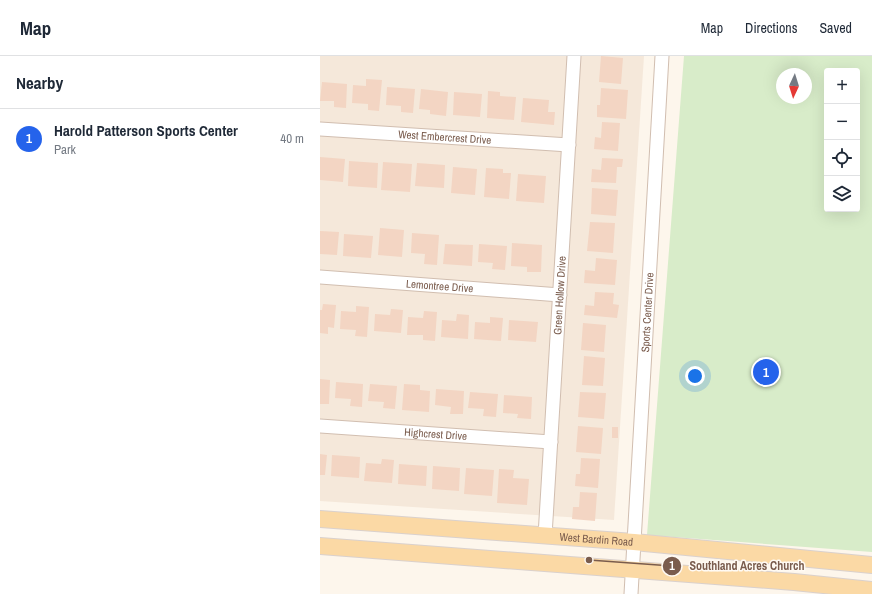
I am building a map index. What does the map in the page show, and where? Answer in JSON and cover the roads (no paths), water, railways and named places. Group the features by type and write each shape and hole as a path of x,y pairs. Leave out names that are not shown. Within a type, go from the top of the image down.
{"main road":[{"name":"West Bardin Road","path":"320,519 634,542 872,565"},
{"path":"320,527 361,522"},
{"path":"320,546 633,569 872,590"}],"street":[{"name":"Green Hollow Drive","path":"545,536 574,56"},
{"name":"Sports Center Drive","path":"631,594 662,56"},
{"name":"West Embercrest Drive","path":"320,129 569,145"},
{"name":"Lemontree Drive","path":"320,277 560,295"},
{"name":"Highcrest Drive","path":"320,426 551,442"}],"place":[{"name":"Harold Patterson Sports Center","path":"766,372"},
{"name":"Southland Acres Church","path":"589,560"}]}
